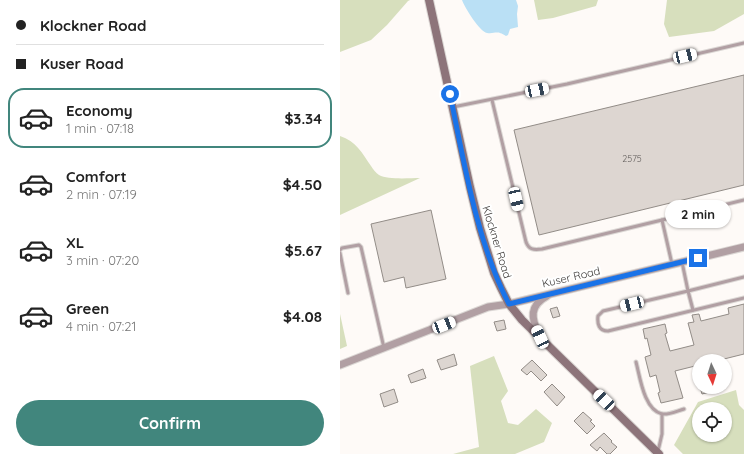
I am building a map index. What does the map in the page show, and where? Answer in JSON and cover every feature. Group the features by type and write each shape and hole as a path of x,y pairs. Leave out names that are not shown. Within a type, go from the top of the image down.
{"main road":[{"name":"Klockner Road","path":"429,0 480,228 494,273 509,304 522,320 658,454"}],"street":[{"name":"Kuser Road","path":"340,365 488,307 509,304 553,292 744,247"},
{"path":"540,337 535,326 533,314 534,309 539,301 553,292"}],"lane":[{"path":"452,108 567,84 744,43"},
{"path":"492,100 527,246 531,249 542,250 744,200"},
{"path":"662,220 672,264"},
{"path":"348,293 340,251 342,248 359,245 361,247 384,348"},
{"path":"682,262 693,310"},
{"path":"744,277 603,311 598,316 598,323 602,330 608,331 744,298"},
{"path":"636,362 644,393 647,400 657,412 667,414 684,409"},
{"path":"658,454 662,434 662,414"}],"green space":[{"path":"340,0 410,0 371,40 340,52"},
{"path":"534,0 598,0 596,6 553,18 538,20"},
{"path":"667,0 744,0 744,14 714,31 669,37 664,24"},
{"path":"340,136 346,138 354,144 379,175 393,178 420,178 340,215"},
{"path":"340,314 347,346 340,349"},
{"path":"494,356 508,391 501,401 508,423 518,425 536,409 552,423 544,442 515,454 453,454 479,447 470,366"},
{"path":"736,390 739,405 744,410 744,454 683,454 674,445 692,413 692,442 732,442 732,402 698,402 723,394 732,394 732,391"}],"water":[{"path":"462,0 516,0 518,6 518,27 510,29 508,35 506,36 498,33 484,32 473,19"}],"building":[{"path":"744,75 744,185 539,235 514,130"},
{"path":"431,210 446,279 406,288 404,277 384,282 371,224"},
{"path":"744,304 744,354 732,357 732,354 692,354 692,367 675,371 683,398 661,403 656,375 650,377 645,357 651,355 643,329 665,324 667,333 665,334 670,351 694,345 688,323 694,322 692,315 699,314 701,321 729,314 728,308"},
{"path":"557,307 560,316 553,318 550,309"},
{"path":"504,320 506,329 497,331 494,322"},
{"path":"454,354 457,365 441,370 437,360"},
{"path":"532,360 547,375 541,381 531,371 527,375 521,370"},
{"path":"423,369 426,378 411,383 408,375"},
{"path":"552,384 565,397 557,406 544,392"},
{"path":"394,389 398,402 384,407 380,394"},
{"path":"583,412 592,420 590,421 595,426 587,434 574,421"},
{"path":"604,433 617,447 610,454 607,454 600,447 597,451 590,445"}],"route":[{"path":"450,94 480,228 494,273 509,304 553,292 698,258"}]}
